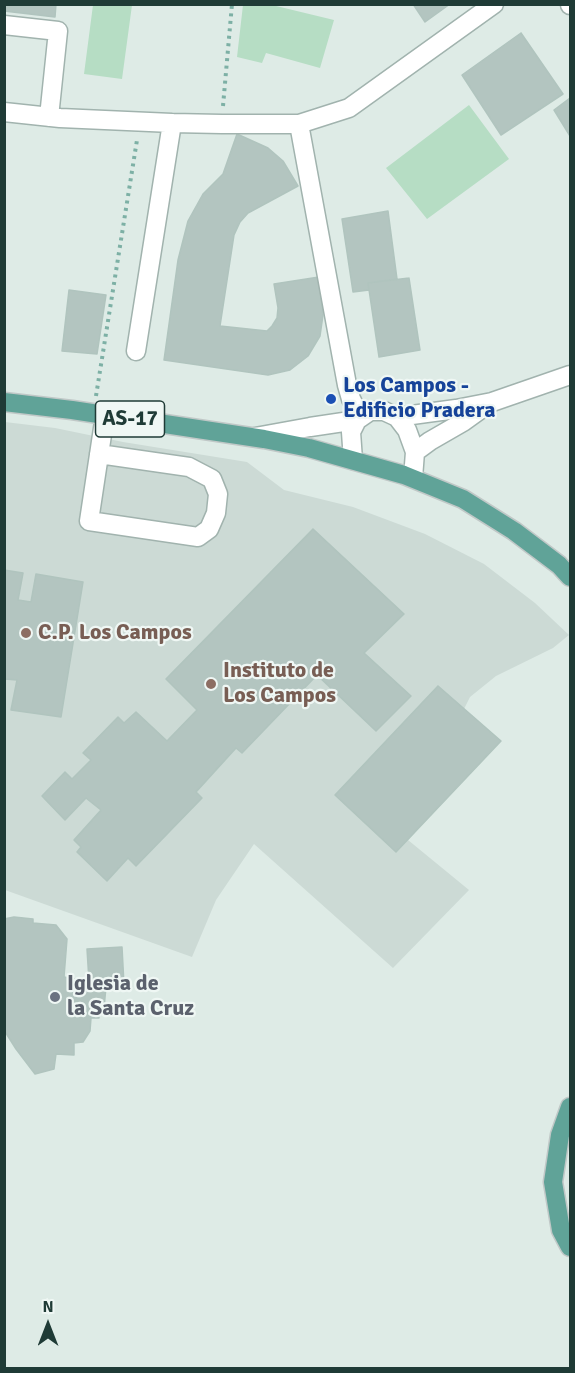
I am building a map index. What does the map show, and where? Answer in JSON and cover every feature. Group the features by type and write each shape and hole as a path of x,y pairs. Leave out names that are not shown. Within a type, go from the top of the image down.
{"main road":[{"name":"AS-17","path":"4,402 99,414 309,448 413,478 464,499 514,531 559,565 570,577"},
{"path":"570,1107 560,1135 553,1182 561,1230 570,1247"}],"street":[{"path":"4,112 49,117 172,123 299,124 349,108 494,4"},
{"path":"4,25 58,31 49,117"},
{"path":"136,351 172,123"},
{"path":"299,124 344,360 362,416"},
{"path":"397,417 492,402 570,375"},
{"path":"415,452 492,402"},
{"path":"254,438 384,411 397,417 407,430 415,452 413,478"},
{"path":"99,414 99,454 89,521 198,537 209,529 216,513 218,494 212,479 189,466 99,454"},
{"path":"353,460 351,432 362,416"}],"path":[{"path":"222,124 232,4"},
{"path":"99,414 140,121"}],"shaded area":[{"path":"5,422 55,428 123,442 247,462 284,490 353,507 425,534 484,564 535,603 569,635 553,648 496,676 470,697 464,709 501,741 408,840 469,890 393,968 254,844 216,900 192,957 5,890"}],"green space":[{"path":"93,5 132,5 122,79 84,74"},
{"path":"243,5 272,5 334,20 320,68 266,53 262,63 237,57"},
{"path":"469,105 509,159 427,219 386,168"}],"building":[{"path":"4,4 56,4 55,17 4,11"},
{"path":"413,4 450,4 425,22"},
{"path":"521,33 563,94 501,135 462,75"},
{"path":"570,98 570,136 554,110"},
{"path":"237,134 268,148 283,161 298,186 248,213 240,222 234,235 220,326 267,331 277,318 278,308 274,284 319,277 323,315 320,336 308,356 290,370 268,375 164,360 178,260 188,221 203,194 223,174"},
{"path":"388,211 397,279 368,283 369,290 353,292 342,219"},
{"path":"409,278 420,350 379,357 368,283"},
{"path":"69,290 106,295 97,354 62,351"},
{"path":"313,529 404,614 364,653 411,696 376,731 317,675 242,753 236,748 196,792 202,798 136,866 128,858 107,881 77,852 81,847 74,840 101,810 86,798 65,820 42,796 65,772 72,779 91,760 83,753 118,717 124,723 136,712 167,741 197,710 166,679"},
{"path":"4,570 23,573 18,600 31,602 36,574 83,582 61,717 11,710 17,680 5,679 4,681"},
{"path":"438,686 501,741 396,852 335,795"},
{"name":"Iglesia de la Santa Cruz","path":"14,917 33,919 33,923 56,925 67,939 64,977 89,981 87,949 122,947 124,985 106,987 104,1008 99,1007 99,1018 91,1018 90,1031 83,1042 74,1043 74,1055 56,1054 54,1069 35,1074 4,1030 4,919"}],"place":[{"name":"Los Campos - Edificio Pradera","path":"331,399"},
{"name":"C.P. Los Campos","path":"26,633"},
{"name":"Instituto de Los Campos","path":"211,684"},
{"name":"Iglesia de la Santa Cruz","path":"55,997"}]}
